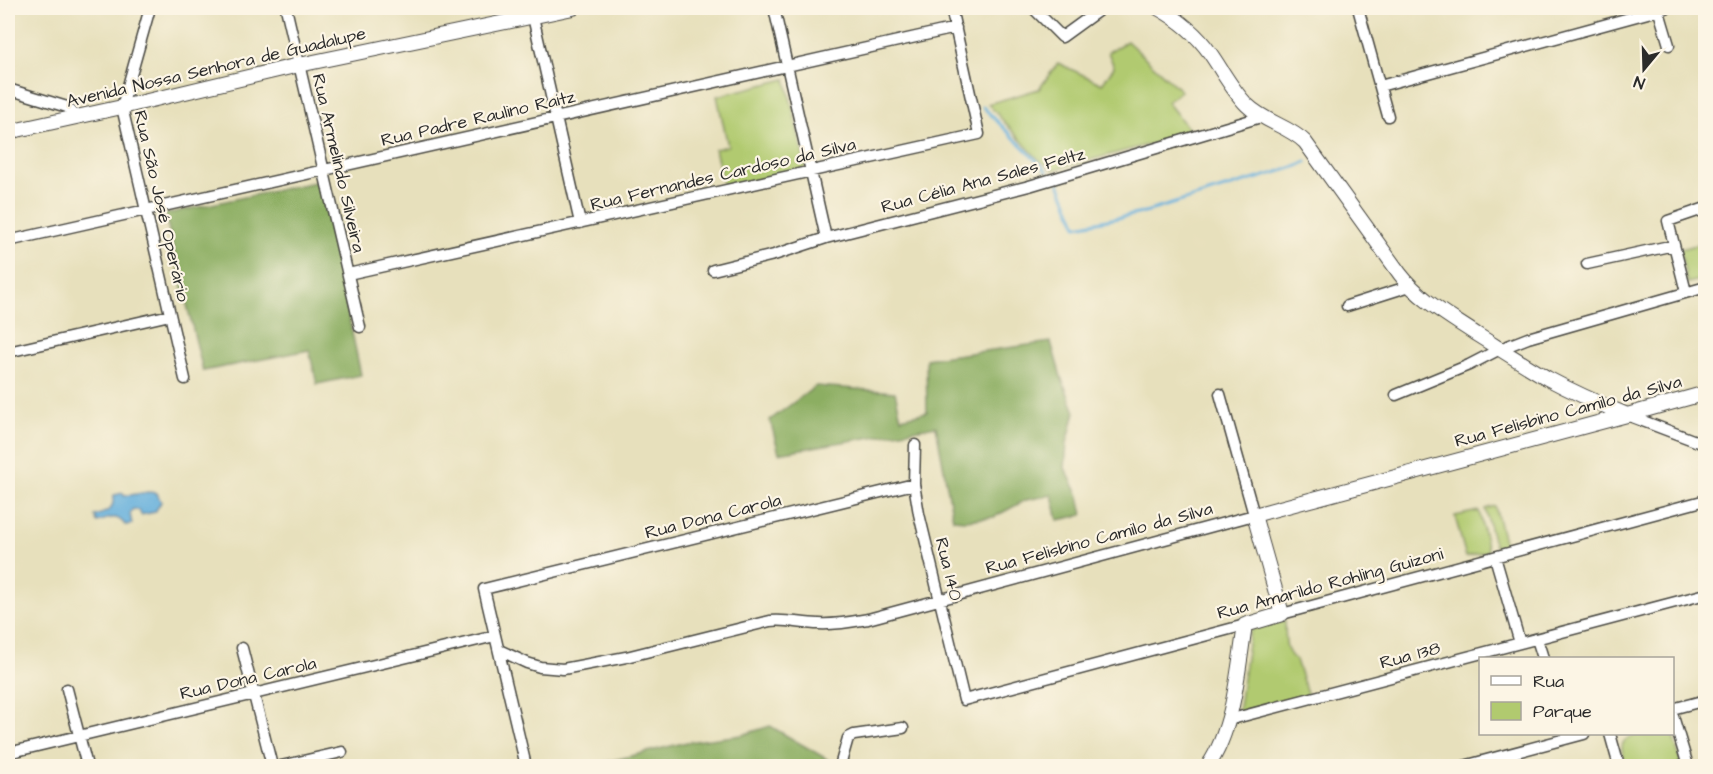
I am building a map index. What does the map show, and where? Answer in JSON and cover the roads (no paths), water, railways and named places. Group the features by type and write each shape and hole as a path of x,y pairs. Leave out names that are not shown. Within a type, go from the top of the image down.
{"street":[{"name":"Rua São José Operário","path":"150,8 122,107 184,379"},
{"name":"Rua Armelindo Silveira","path":"286,8 360,327"},
{"name":"Avenida Nossa Senhora de Guadalupe","path":"8,132 532,12 573,8"},
{"path":"774,8 826,238"},
{"name":"Rua Fernandes Cardoso da Silva","path":"348,274 979,134 951,8"},
{"path":"1033,8 1062,37 1102,8"},
{"path":"1161,9 1180,8"},
{"path":"1358,8 1388,116"},
{"path":"1380,86 1661,8 1669,45"},
{"path":"1161,9 1185,25 1203,44 1239,97 1253,111 1305,142 1410,286 1435,307 1564,387 1627,415 1706,445"},
{"path":"532,12 580,223"},
{"name":"Rua Padre Raulino Raitz","path":"8,241 956,28"},
{"path":"8,89 67,107 75,117"},
{"name":"Rua Célia Ana Sales Feltz","path":"713,270 774,255 826,238 1029,186 1261,117"},
{"path":"1686,292 1668,221 1706,208"},
{"path":"1587,264 1674,245"},
{"path":"1347,306 1410,286"},
{"path":"1395,395 1528,338 1706,287"},
{"path":"8,352 170,315"},
{"name":"Rua Felisbino Camilo da Silva","path":"499,650 540,667 563,669 626,657 770,621 785,620 819,624 850,622 1706,393"},
{"path":"1220,394 1282,615"},
{"name":"Rua 140","path":"915,445 914,484 919,514 964,700"},
{"name":"Rua Dona Carola","path":"8,753 495,636 484,589 914,484"},
{"name":"Rua Amarildo Rohling Guizoni","path":"964,700 1706,500"},
{"path":"1495,557 1520,643"},
{"name":"Rua 138","path":"1228,720 1706,594"},
{"path":"1208,766 1218,749 1228,720 1245,625"},
{"path":"495,636 526,766"},
{"path":"1537,639 1543,657"},
{"path":"242,648 272,766"},
{"path":"68,689 87,766"},
{"path":"1674,710 1706,700"},
{"path":"1674,718 1688,766"},
{"path":"840,766 848,738 854,735 903,728"},
{"path":"1610,735 1619,766"},
{"path":"1464,766 1564,736"},
{"path":"284,766 342,753"}],"water":[{"path":"148,492 157,493 161,502 155,512 141,515 139,510 133,509 130,514 132,524 125,525 116,518 97,522 95,516 109,510 113,504 114,495 123,493 124,496"}],"waterway":[{"path":"983,107 1047,171"},
{"path":"1059,183 1077,226 1142,213 1306,162"}]}
